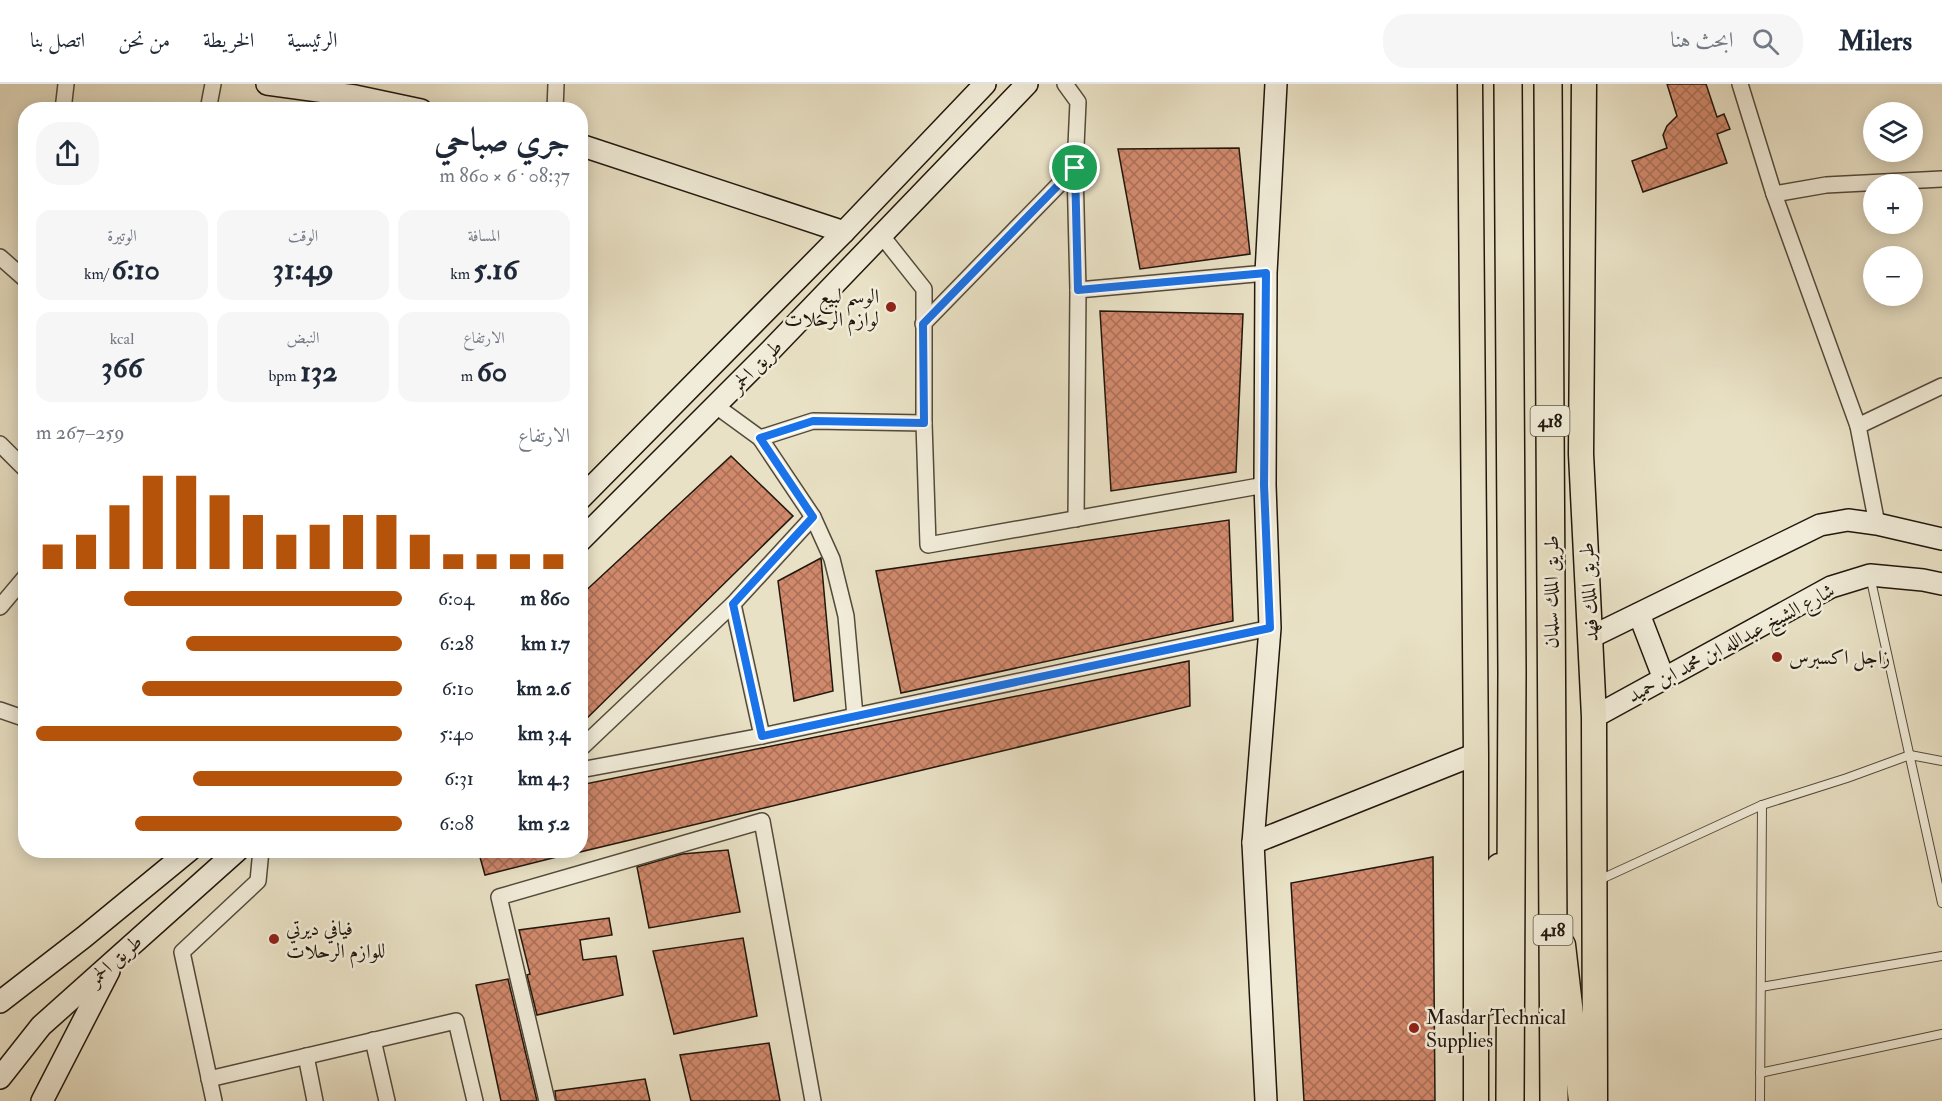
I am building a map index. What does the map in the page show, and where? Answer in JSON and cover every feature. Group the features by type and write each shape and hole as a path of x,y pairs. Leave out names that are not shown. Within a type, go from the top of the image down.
{"highway":[{"name":"طريق الملك سلمان","path":"1508,84 1512,672 1510,1101"},
{"name":"طريق الملك سلمان","path":"1548,84 1554,1101"}],"main road":[{"path":"1472,84 1470,149 1476,754 1476,1101"},
{"name":"طريق الملك فهد","path":"1584,84 1581,454 1594,717 1595,1101"},
{"path":"1485,1101 1512,672"},
{"path":"1553,859 1581,1101"}],"street":[{"path":"64,102 66,84"},
{"path":"210,102 213,84"},
{"path":"267,84 383,102"},
{"path":"555,102 556,84"},
{"name":"طريق الحمر","path":"588,491 844,232 986,84"},
{"name":"طريق الحمر","path":"588,533 716,406 1027,84"},
{"path":"1065,84 1078,102 1075,168 1078,290 1076,519"},
{"path":"1266,1101 1253,843 1270,628 1264,485 1266,273 1276,84"},
{"path":"1465,84 1470,149"},
{"path":"1740,84 1774,194 1858,426 1877,524"},
{"path":"588,148 844,232"},
{"path":"923,324 1075,168"},
{"path":"1774,194 1826,185 1942,179"},
{"path":"882,236 924,289 924,423 928,545 1264,485"},
{"path":"0,257 18,273"},
{"path":"1078,290 1266,273"},
{"path":"1858,426 1942,386"},
{"path":"716,406 760,438 813,517 832,559 846,616 855,716"},
{"path":"760,438 813,421 924,423"},
{"path":"0,444 18,462"},
{"path":"588,741 733,604 813,517"},
{"path":"1591,637 1820,525 1848,520 1877,524 1942,539"},
{"name":"شارع الشيخ عبدالله ابن محمد ابن حميد","path":"1594,717 1831,587 1869,575 1942,584"},
{"path":"0,607 18,586"},
{"path":"733,604 762,736"},
{"path":"1639,614 1664,679"},
{"path":"588,769 762,736 1270,628"},
{"path":"0,710 18,716"},
{"path":"1253,843 1476,754"},
{"path":"547,1101 500,897 762,821 813,1101"},
{"path":"0,1002 180,858"},
{"name":"طريق الحمر","path":"0,1078 41,1026 229,858"},
{"path":"214,1101 183,952 258,881 260,858"},
{"path":"42,1101 115,960"},
{"path":"209,1079 456,1021 475,1101"},
{"path":"374,1040 387,1101"},
{"path":"306,1056 315,1101"}],"lane":[{"path":"1869,575 1942,903"},
{"path":"1594,883 1762,805 1910,755 1942,761"},
{"path":"1760,1101 1762,805"},
{"path":"1761,987 1942,956"},
{"path":"1760,1072 1942,1034"}],"building":[{"path":"1667,84 1706,84 1717,117 1724,114 1730,129 1717,134 1727,163 1643,192 1632,161 1667,148 1663,135 1667,126 1677,116"},
{"path":"1239,148 1250,254 1140,269 1118,149"},
{"path":"1100,311 1243,314 1236,472 1111,491"},
{"path":"731,456 793,516 588,717 588,589"},
{"path":"1229,520 1233,621 901,693 876,571"},
{"path":"821,558 833,691 794,701 778,581"},
{"path":"1189,661 1190,706 588,850 588,783"},
{"path":"728,850 740,912 649,928 637,867 682,854"},
{"path":"1433,857 1435,1101 1304,1101 1291,883"},
{"path":"480,858 553,858 485,875"},
{"path":"609,918 612,935 580,940 583,960 616,956 623,995 537,1015 519,930"},
{"path":"743,938 757,1016 674,1034 653,951"},
{"path":"508,979 537,1101 501,1101 476,985"},
{"path":"769,1043 780,1101 691,1101 680,1055"},
{"path":"645,1079 650,1101 556,1101 555,1091"}],"place":[{"name":"الوسم لبيع لوازم الرحلات","path":"891,307"},
{"name":"زاجل اكسبرس","path":"1777,657"},
{"name":"فيافي ديرتي للوازم الرحلات","path":"274,939"},
{"name":"Masdar Technical Supplies","path":"1414,1028"}],"route":[{"path":"1075,168 1078,290 1266,273 1264,485 1270,628 762,736 733,604 813,517 760,438 813,421 924,423 923,324 1075,168"}]}
